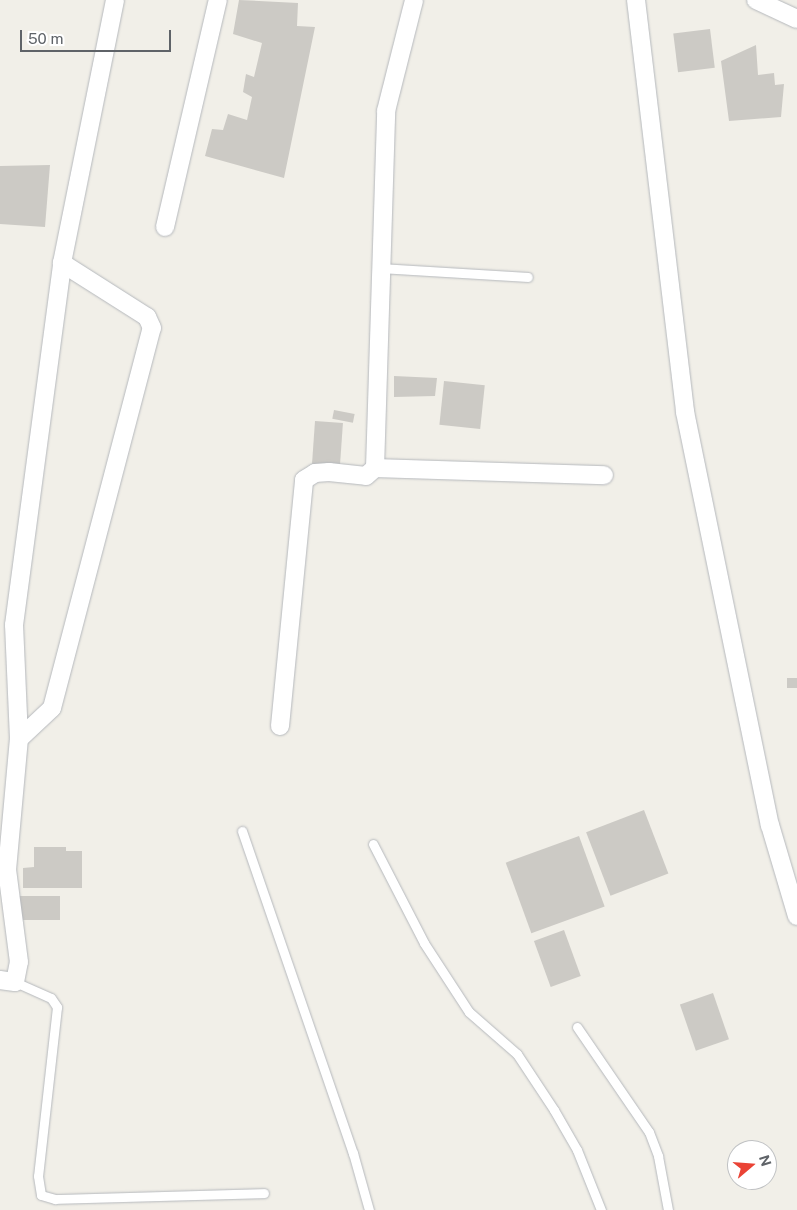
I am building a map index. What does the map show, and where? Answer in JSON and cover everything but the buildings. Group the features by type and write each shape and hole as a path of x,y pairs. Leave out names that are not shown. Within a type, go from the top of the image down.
{"street":[{"path":"7,981 20,962 7,870 19,739 14,625 62,263 115,0"},
{"path":"165,227 218,0"},
{"path":"375,468 386,111 414,0"},
{"path":"636,0 685,412 770,826 797,916"},
{"path":"756,0 797,19"},
{"path":"19,739 52,708 152,328 147,316 62,263"},
{"path":"280,726 304,480 315,473 329,472 366,476 375,468 604,475"}],"lane":[{"path":"380,268 528,277"},
{"path":"242,831 353,1153 370,1210"},
{"path":"373,844 424,943 469,1012 517,1054 554,1110 577,1150 601,1210"},
{"path":"7,981 51,998 57,1008 38,1176 41,1195 55,1198 264,1193"},
{"path":"576,1027 649,1132 658,1156 668,1210"}]}
